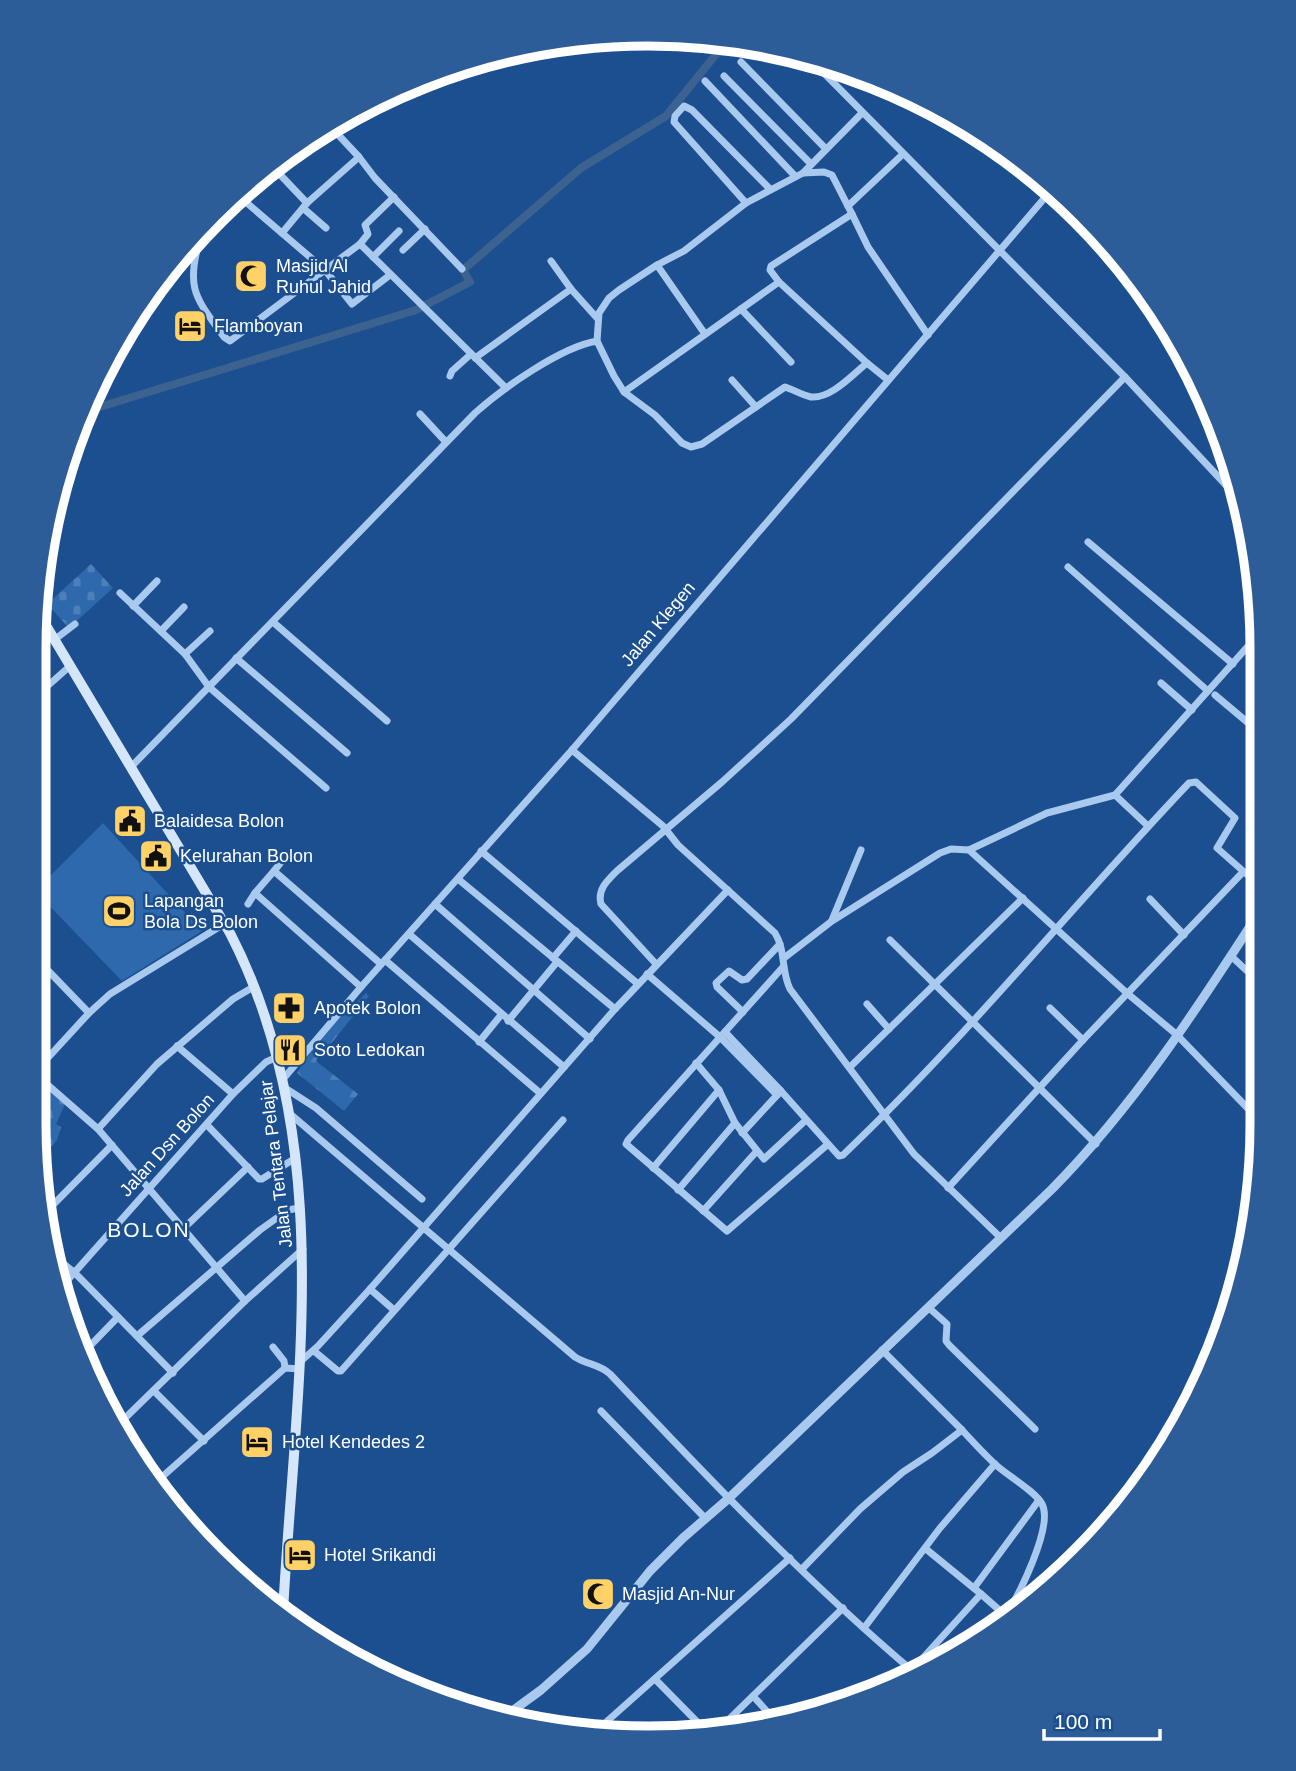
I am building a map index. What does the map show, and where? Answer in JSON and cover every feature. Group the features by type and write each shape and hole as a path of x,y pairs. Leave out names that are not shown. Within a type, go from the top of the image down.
{"main road":[{"name":"Jalan Tentara Pelajar","path":"47,627 132,765 224,924 255,986 285,1083 303,1249 300,1365 284,1603"}],"street":[{"path":"741,62 826,149"},
{"path":"822,71 1125,377 1229,488"},
{"path":"724,76 811,164"},
{"path":"705,81 799,174 830,174 868,247 928,335"},
{"path":"746,203 674,122 675,116 684,106 692,110 770,189"},
{"path":"862,113 799,174 746,203 684,251 657,265 609,298 597,318 597,341 624,392 650,410 682,443 691,447 702,444 785,387 809,397 822,396 867,363"},
{"path":"337,132 374,178 462,269"},
{"path":"848,206 903,155"},
{"path":"282,233 305,206 359,157"},
{"path":"277,173 326,228"},
{"name":"Jalan Klegen","path":"285,1083 361,986 572,750 1046,196"},
{"path":"198,248 195,263 195,293 228,341 233,341 360,244 368,234 365,225 394,197"},
{"path":"245,201 325,270 352,303 390,275"},
{"path":"852,214 771,266 770,270 779,282 888,380"},
{"path":"403,250 425,229"},
{"path":"373,257 399,231"},
{"path":"360,244 506,388"},
{"path":"551,261 597,318"},
{"path":"657,265 705,334"},
{"path":"624,392 779,282"},
{"path":"450,376 452,370 571,289"},
{"path":"741,309 791,362"},
{"path":"132,765 445,441 487,402 570,350 597,341"},
{"path":"656,964 601,904 599,895 603,886 791,719 1125,377"},
{"path":"732,380 756,407"},
{"path":"420,414 445,441"},
{"path":"1088,542 1233,664"},
{"path":"1068,567 1250,725"},
{"path":"133,606 157,581"},
{"path":"120,593 185,654 209,687 326,788"},
{"path":"161,631 184,607"},
{"path":"273,622 387,721"},
{"path":"54,640 75,624"},
{"path":"185,654 211,631"},
{"path":"827,1145 731,1230 724,1230 626,1143 743,1012 783,962 832,921 940,853 951,849 969,850 1047,813 1115,795 1192,710 1212,693 1250,644"},
{"path":"236,658 347,753"},
{"path":"46,687 70,666"},
{"path":"1161,683 1192,710"},
{"path":"572,750 663,825 665,830 775,933 790,989 915,1154 1001,1238"},
{"path":"647,974 731,1043 827,1145 841,1156 885,1115 974,1020 1189,783 1196,782 1235,818 1217,848 1250,878"},
{"path":"1115,795 1148,826"},
{"path":"832,921 861,850"},
{"path":"969,850 1176,1034 1250,1111"},
{"path":"481,851 638,984"},
{"path":"248,904 282,861"},
{"path":"274,871 540,1093"},
{"path":"948,1188 1039,1087 1243,872"},
{"path":"458,879 615,1009"},
{"path":"161,1478 285,1368 300,1365 314,1351 615,1009 728,890"},
{"path":"255,893 361,986"},
{"path":"850,1067 1023,898"},
{"path":"1150,899 1184,935"},
{"path":"435,904 590,1039"},
{"path":"46,1061 110,994 224,924"},
{"path":"513,1710 541,1690 587,1649 637,1586 705,1518 1001,1238 1096,1144 1146,1080 1250,927"},
{"path":"479,1042 533,992 576,931"},
{"path":"409,934 564,1067"},
{"path":"890,940 974,1020 1096,1144"},
{"path":"743,1012 717,988 716,983 729,971 744,981 780,944"},
{"path":"1231,956 1250,974"},
{"path":"46,968 89,1013"},
{"path":"98,1129 140,1081 177,1046 233,999 255,986"},
{"path":"867,1004 889,1029"},
{"path":"1050,1008 1083,1040"},
{"path":"177,1046 233,1094"},
{"name":"Jalan Dsn Bolon","path":"67,1282 233,1094 266,1062 277,1057"},
{"path":"696,1063 719,1090 735,1123 762,1159 766,1159 806,1120"},
{"path":"285,1083 422,1199"},
{"path":"46,1084 98,1129 245,1301"},
{"path":"653,1168 719,1090"},
{"path":"743,1133 779,1093"},
{"path":"289,1113 575,1357 592,1366 601,1365 728,1499 907,1666"},
{"path":"314,1351 341,1371 563,1120"},
{"path":"678,1190 735,1123"},
{"path":"207,1125 259,1179 294,1159"},
{"path":"52,1206 112,1145"},
{"path":"703,1211 756,1152"},
{"path":"184,1228 248,1167"},
{"path":"137,1336 260,1230 288,1210 299,1208"},
{"path":"124,1420 245,1301 303,1249"},
{"path":"62,1263 173,1373"},
{"path":"370,1289 394,1310"},
{"path":"928,1307 947,1324 946,1341 949,1345 1035,1429"},
{"path":"89,1347 118,1317"},
{"path":"273,1347 284,1361 285,1368"},
{"path":"883,1350 995,1464 1039,1500 1044,1508 1029,1572 1015,1601"},
{"path":"154,1391 204,1441"},
{"path":"601,1411 705,1518"},
{"path":"802,1569 860,1509 903,1472 962,1430"},
{"path":"864,1628 940,1528 995,1464"},
{"path":"974,1588 1039,1500"},
{"path":"926,1549 999,1612"},
{"path":"607,1723 790,1559"},
{"path":"926,1657 981,1594"},
{"path":"728,1720 843,1608"},
{"path":"655,1679 699,1723"},
{"path":"753,1696 769,1713"}],"green space":[{"path":"91,564 113,588 69,628 48,604"},
{"name":"Lapangan Bola Ds Bolon","path":"103,823 202,931 122,981 46,902 46,880"},
{"path":"366,993 369,996 330,1045 323,1049 316,1061 358,1094 344,1111 297,1073 316,1044 343,1012 350,1009"},
{"path":"46,1088 65,1104 56,1124 61,1127 57,1140 47,1153"}],"waterway":[{"path":"95,408 416,310 470,282 463,270 581,168 666,116 717,53 727,51"}],"place":[{"name":"Masjid Al Ruhul Jahid","path":"251,276"},
{"name":"Flamboyan","path":"190,326"},
{"name":"Balaidesa Bolon","path":"130,821"},
{"name":"Kelurahan Bolon","path":"156,856"},
{"name":"Lapangan Bola Ds Bolon","path":"119,911"},
{"name":"Apotek Bolon","path":"289,1008"},
{"name":"Soto Ledokan","path":"290,1050"},
{"name":"Hotel Kendedes 2","path":"257,1442"},
{"name":"Hotel Srikandi","path":"300,1555"},
{"name":"Masjid An-Nur","path":"598,1594"}],"district":[{"name":"BOLON","path":"149,1230"}]}
